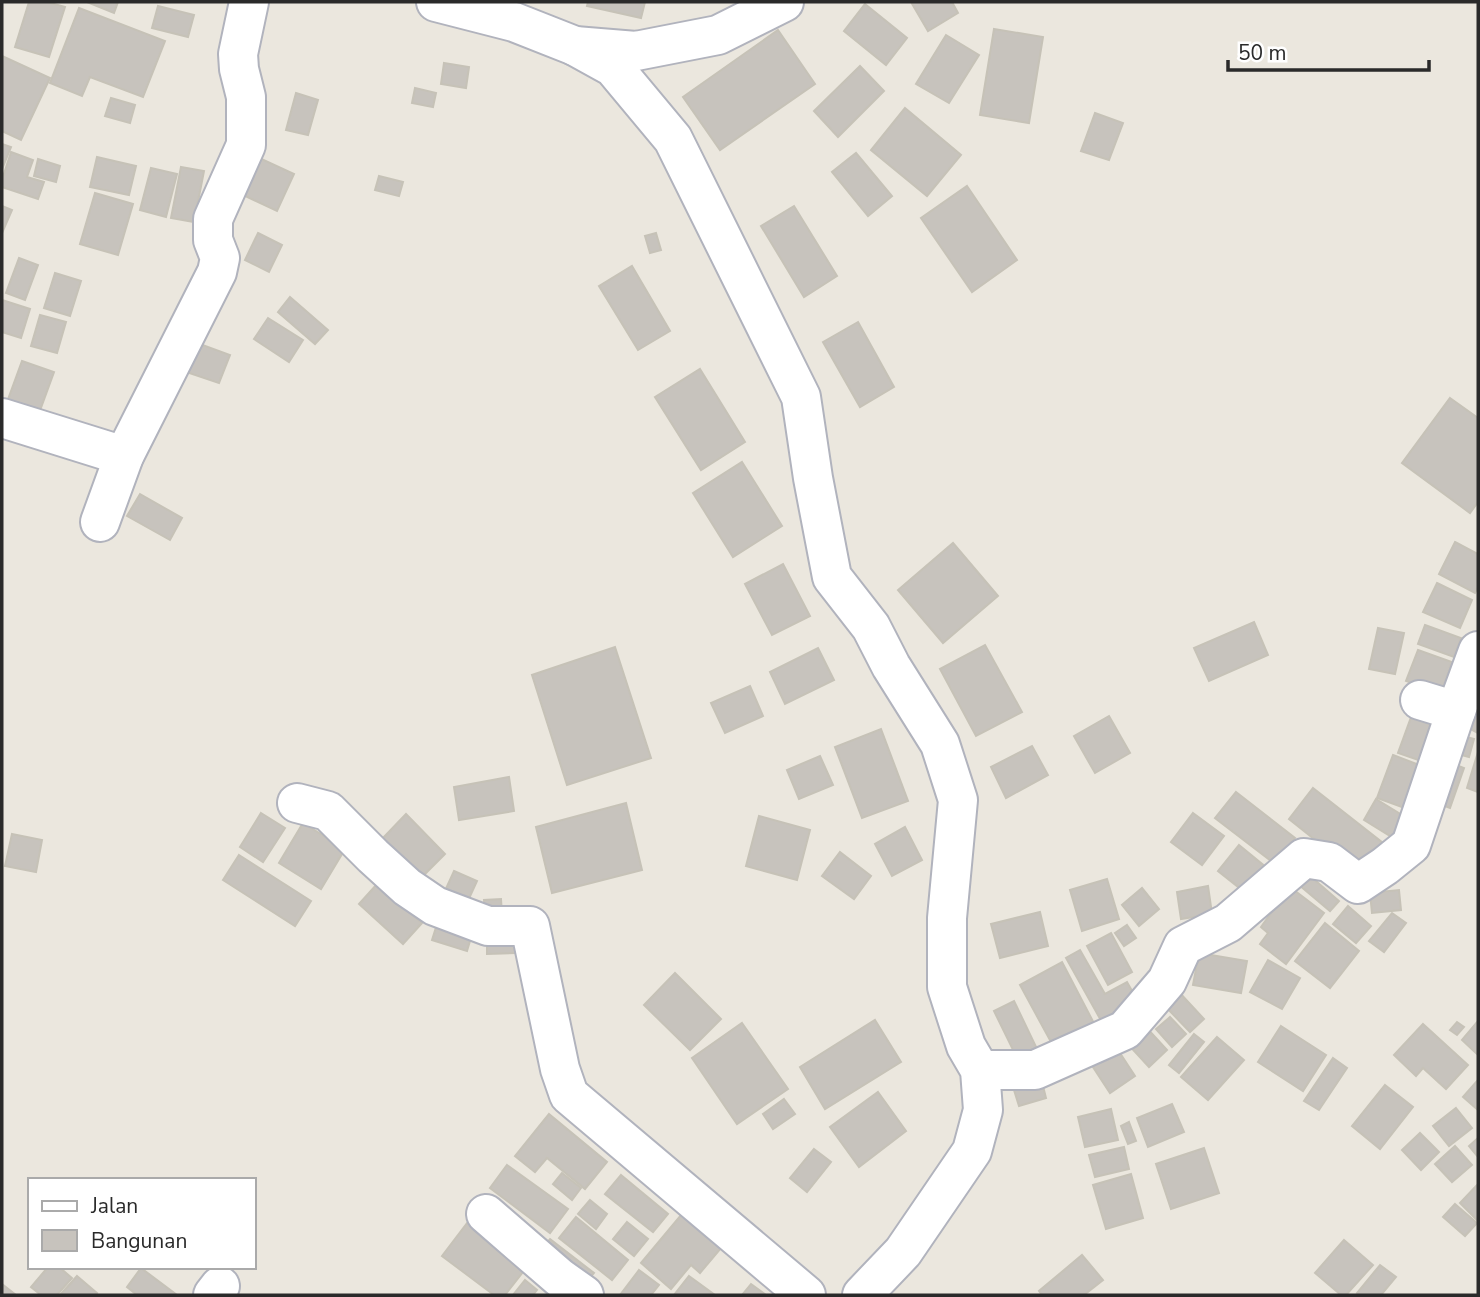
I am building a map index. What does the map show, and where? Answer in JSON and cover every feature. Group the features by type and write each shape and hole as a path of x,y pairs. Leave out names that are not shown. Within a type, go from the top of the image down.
{"street":[{"path":"100,522 124,456 217,272 220,258 213,240 214,219 246,145 246,97 238,54 249,2"},
{"path":"436,2 514,22 575,46 613,67 673,139 801,397 832,577 871,627 891,666 940,744 958,800 947,918 947,987 966,1046 980,1070 983,1110 972,1151 903,1252 862,1295"},
{"path":"575,46 636,51 718,35 784,2"},
{"path":"2,418 124,456"},
{"path":"980,1070 1035,1070 1125,1030 1167,981 1183,946 1227,923 1304,858 1329,862 1358,884 1410,845 1478,651"},
{"path":"1420,700 1456,711"},
{"path":"298,803 328,811 373,856 435,906 488,926 530,926 560,1069 569,1095 806,1295"},
{"path":"486,1214 560,1278 584,1295"}],"building":[{"path":"29,2 47,2 65,7 49,57 15,47"},
{"path":"87,2 118,2 114,13"},
{"path":"588,2 645,2 641,18 587,6"},
{"path":"911,2 952,2 958,13 928,31"},
{"path":"865,4 907,38 886,65 844,31"},
{"path":"158,6 194,15 188,37 152,28"},
{"path":"79,8 165,41 143,97 90,77 82,96 50,83"},
{"path":"994,29 1043,37 1029,123 980,115"},
{"path":"778,30 815,84 720,150 683,97"},
{"path":"946,35 979,55 949,103 916,84"},
{"path":"2,56 50,78 21,140 2,131"},
{"path":"444,63 469,67 466,88 441,84"},
{"path":"860,66 884,91 838,137 814,111"},
{"path":"415,88 436,93 433,107 412,103"},
{"path":"296,93 318,100 308,135 286,130"},
{"path":"111,98 135,105 130,123 105,116"},
{"path":"905,108 961,155 927,196 871,150"},
{"path":"1095,113 1123,123 1109,160 1081,151"},
{"path":"2,144 11,147 2,169"},
{"path":"11,152 33,160 27,177 44,182 38,199 2,187"},
{"path":"856,153 892,196 868,216 832,172"},
{"path":"97,157 136,166 129,195 90,187"},
{"path":"257,157 294,174 277,211 239,193"},
{"path":"38,159 60,166 56,182 34,176"},
{"path":"181,167 204,171 194,222 171,218"},
{"path":"151,168 177,174 166,217 140,210"},
{"path":"379,176 403,182 399,196 375,190"},
{"path":"967,186 1017,260 972,292 921,218"},
{"path":"95,193 133,204 118,255 80,244"},
{"path":"2,206 12,210 2,233"},
{"path":"794,206 837,276 804,297 761,226"},
{"path":"258,233 282,245 269,272 245,260"},
{"path":"656,233 661,250 650,253 645,236"},
{"path":"19,258 38,265 25,300 6,293"},
{"path":"632,266 670,331 638,350 599,286"},
{"path":"55,273 81,281 70,316 44,308"},
{"path":"290,297 328,330 315,344 278,312"},
{"path":"2,300 30,309 21,338 2,332"},
{"path":"40,315 66,322 57,353 31,346"},
{"path":"268,318 303,340 289,362 254,339"},
{"path":"858,322 894,387 860,407 823,342"},
{"path":"197,343 230,355 219,383 186,372"},
{"path":"22,361 54,372 38,416 6,405"},
{"path":"700,369 745,442 701,470 655,397"},
{"path":"1450,398 1478,418 1478,502 1470,513 1402,463"},
{"path":"742,462 782,526 733,557 693,493"},
{"path":"140,494 182,518 170,540 127,516"},
{"path":"1455,542 1478,554 1478,587 1475,593 1439,574"},
{"path":"953,543 998,596 943,643 898,590"},
{"path":"783,564 810,616 772,635 745,584"},
{"path":"1437,583 1472,600 1460,628 1423,612"},
{"path":"1254,622 1268,655 1209,681 1194,648"},
{"path":"1425,625 1461,638 1454,657 1418,644"},
{"path":"1378,628 1404,633 1395,674 1369,669"},
{"path":"985,645 1022,712 976,736 940,669"},
{"path":"615,647 651,758 567,785 532,675"},
{"path":"818,648 834,680 785,704 770,672"},
{"path":"1418,650 1452,662 1441,694 1406,681"},
{"path":"750,686 763,716 725,733 711,703"},
{"path":"1474,707 1478,709 1478,733 1465,726"},
{"path":"1414,709 1442,720 1427,763 1398,753"},
{"path":"1109,716 1130,753 1095,773 1074,736"},
{"path":"881,729 908,801 862,818 835,747"},
{"path":"1459,735 1474,739 1469,757 1454,753"},
{"path":"1032,746 1048,775 1006,798 991,767"},
{"path":"1478,752 1478,792 1467,788"},
{"path":"1393,755 1427,768 1410,810 1377,798"},
{"path":"820,756 833,785 799,799 787,770"},
{"path":"1451,763 1464,768 1450,808 1436,803"},
{"path":"509,777 514,811 459,820 454,787"},
{"path":"1313,788 1383,843 1358,874 1289,819"},
{"path":"1236,792 1295,838 1275,864 1215,818"},
{"path":"1376,799 1407,818 1395,839 1364,820"},
{"path":"626,803 642,870 552,893 536,827"},
{"path":"261,813 285,828 263,862 240,847"},
{"path":"1193,813 1224,836 1202,865 1171,842"},
{"path":"406,814 445,854 421,878 382,839"},
{"path":"759,816 810,830 797,880 746,866"},
{"path":"303,823 345,849 321,889 279,863"},
{"path":"905,827 922,860 892,876 875,844"},
{"path":"12,834 42,840 36,872 5,866"},
{"path":"1239,845 1267,868 1247,894 1218,871"},
{"path":"840,852 871,876 854,899 822,876"},
{"path":"239,855 311,901 295,926 223,880"},
{"path":"454,871 477,881 467,903 444,893"},
{"path":"1309,875 1339,901 1330,911 1299,885"},
{"path":"1107,879 1119,919 1082,931 1070,890"},
{"path":"378,883 422,923 403,944 359,904"},
{"path":"1208,886 1212,914 1181,919 1177,892"},
{"path":"1290,887 1324,913 1286,964 1260,944 1268,933 1261,927"},
{"path":"1142,888 1159,909 1139,926 1122,905"},
{"path":"1399,890 1401,910 1372,913 1370,893"},
{"path":"501,899 502,915 485,916 484,900"},
{"path":"1348,906 1371,926 1356,943 1333,924"},
{"path":"1040,912 1048,946 1000,958 991,924"},
{"path":"1392,913 1406,923 1384,952 1369,941"},
{"path":"438,921 473,931 467,951 432,940"},
{"path":"1325,923 1359,951 1330,988 1295,961"},
{"path":"1127,925 1136,938 1124,946 1115,933"},
{"path":"1111,933 1132,972 1108,985 1087,946"},
{"path":"514,939 515,953 487,954 487,941"},
{"path":"1080,950 1105,994 1127,982 1139,1003 1103,1024 1066,958"},
{"path":"1199,953 1247,961 1241,993 1193,985"},
{"path":"1268,960 1300,978 1282,1009 1250,992"},
{"path":"1062,962 1098,1031 1057,1053 1020,985"},
{"path":"675,973 721,1019 690,1050 644,1005"},
{"path":"1178,991 1204,1019 1190,1032 1163,1004"},
{"path":"1014,1001 1039,1053 1020,1064 994,1011"},
{"path":"1170,1017 1186,1034 1172,1047 1156,1029"},
{"path":"875,1020 901,1062 825,1109 800,1067"},
{"path":"1478,1021 1478,1055 1462,1040"},
{"path":"1457,1022 1464,1027 1457,1035 1450,1030"},
{"path":"742,1023 788,1089 737,1124 692,1058"},
{"path":"1423,1024 1468,1065 1446,1089 1423,1068 1416,1076 1394,1055"},
{"path":"1144,1025 1167,1050 1149,1067 1126,1042"},
{"path":"1281,1026 1326,1055 1303,1091 1258,1062"},
{"path":"1194,1034 1204,1042 1179,1073 1169,1065"},
{"path":"1217,1037 1244,1060 1208,1100 1181,1077"},
{"path":"1116,1047 1135,1076 1110,1093 1091,1064"},
{"path":"1333,1058 1347,1068 1319,1110 1304,1101"},
{"path":"1478,1080 1478,1110 1463,1097"},
{"path":"1042,1082 1046,1098 1019,1106 1014,1090"},
{"path":"1385,1085 1413,1107 1380,1149 1352,1126"},
{"path":"878,1092 906,1131 859,1167 830,1127"},
{"path":"784,1099 795,1114 773,1129 763,1114"},
{"path":"1172,1104 1184,1132 1148,1147 1137,1118"},
{"path":"1456,1108 1472,1128 1449,1146 1433,1126"},
{"path":"1111,1109 1118,1140 1085,1147 1078,1117"},
{"path":"549,1114 607,1162 585,1189 547,1158 535,1172 515,1156"},
{"path":"1129,1122 1136,1141 1128,1144 1121,1126"},
{"path":"1420,1133 1439,1152 1421,1170 1402,1150"},
{"path":"1478,1138 1478,1157 1469,1146"},
{"path":"1455,1146 1472,1165 1452,1182 1435,1164"},
{"path":"1124,1147 1129,1169 1095,1177 1089,1155"},
{"path":"1204,1148 1219,1193 1171,1209 1156,1164"},
{"path":"814,1149 831,1162 807,1192 790,1178"},
{"path":"507,1165 568,1209 550,1233 490,1188"},
{"path":"562,1173 581,1188 572,1200 553,1184"},
{"path":"1131,1174 1143,1218 1106,1229 1093,1185"},
{"path":"621,1175 668,1214 653,1232 605,1194"},
{"path":"1478,1184 1478,1221 1460,1203"},
{"path":"590,1200 607,1214 596,1229 578,1214"},
{"path":"1455,1204 1477,1223 1465,1236 1443,1217"},
{"path":"682,1214 722,1247 700,1273 691,1265 671,1289 641,1263"},
{"path":"576,1217 628,1260 612,1280 559,1238"},
{"path":"471,1218 530,1263 505,1295 494,1295 442,1256"},
{"path":"627,1222 648,1239 634,1256 613,1239"},
{"path":"550,1239 594,1273 588,1280 544,1246"},
{"path":"1344,1240 1373,1265 1346,1295 1341,1295 1315,1273"},
{"path":"1082,1255 1103,1280 1084,1295 1042,1295 1039,1291"},
{"path":"1380,1265 1396,1277 1381,1295 1357,1293"},
{"path":"46,1269 61,1269 72,1278 57,1295 41,1295 31,1287"},
{"path":"142,1269 177,1295 137,1295 127,1287"},
{"path":"639,1270 659,1285 651,1295 620,1295"},
{"path":"77,1276 97,1293 60,1295"},
{"path":"689,1276 715,1295 674,1295"},
{"path":"525,1280 537,1290 533,1295 513,1295"},
{"path":"2,1284 16,1295 2,1295"},
{"path":"751,1284 766,1295 742,1295"}]}
